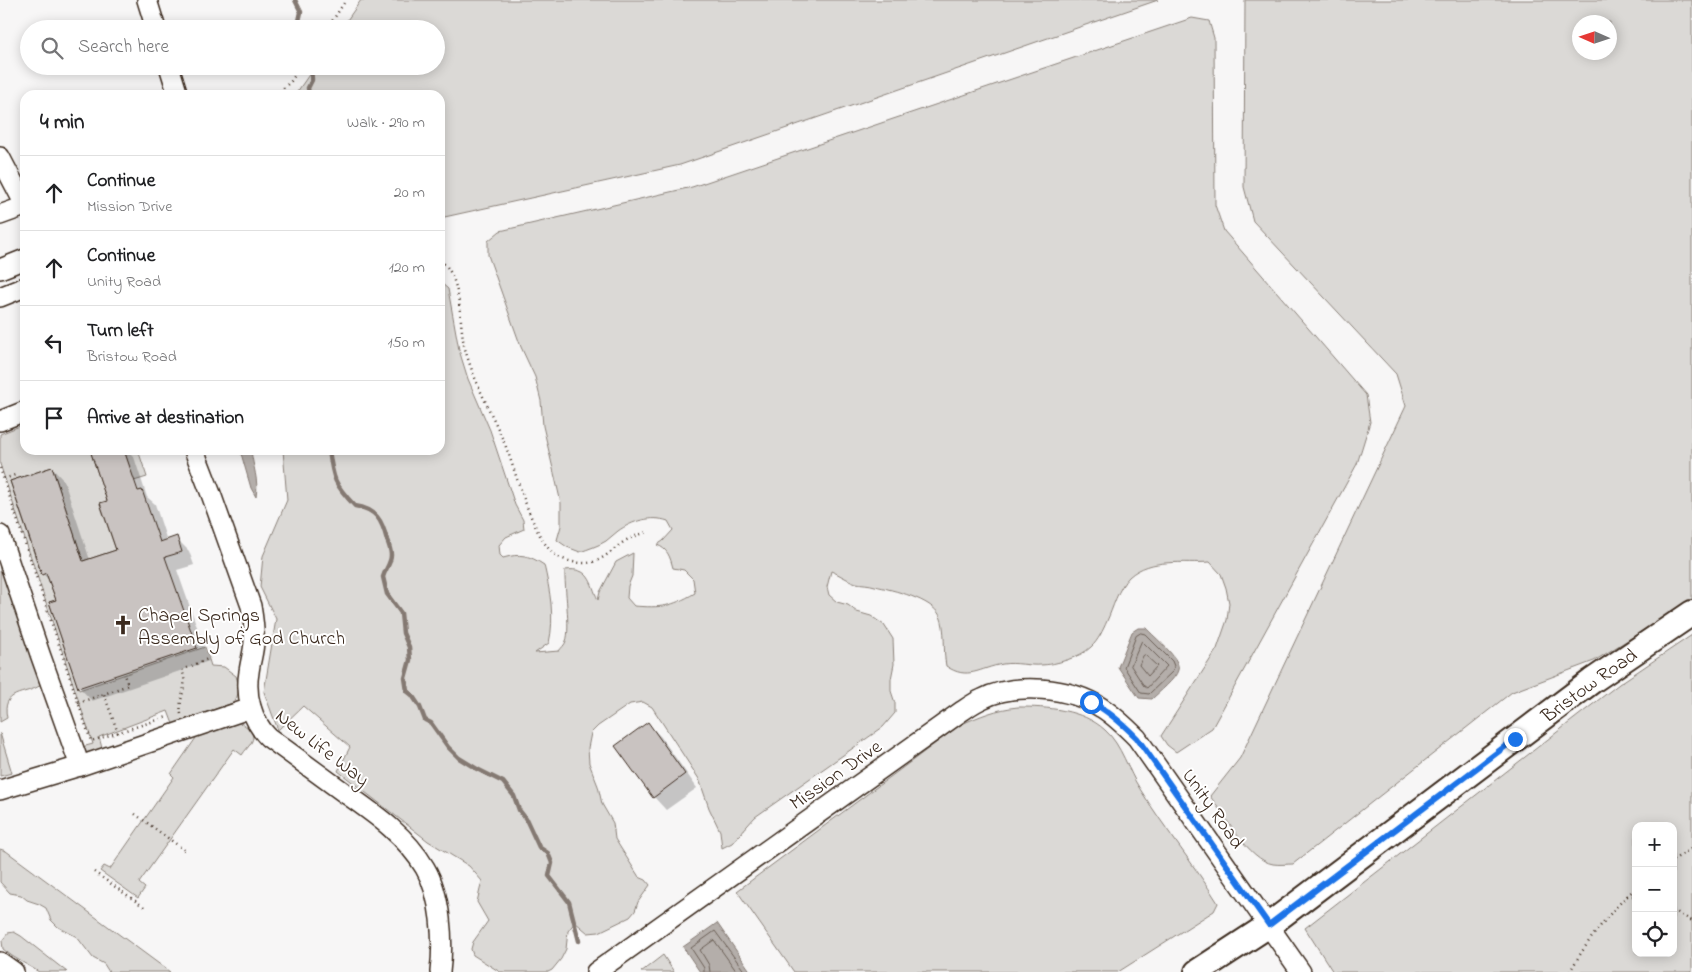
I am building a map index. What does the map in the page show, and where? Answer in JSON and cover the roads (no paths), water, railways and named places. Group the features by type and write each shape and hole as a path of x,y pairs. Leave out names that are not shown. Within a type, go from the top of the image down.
{"main road":[{"name":"Bristow Road","path":"1198,972 1269,925 1592,681 1692,613"}],"street":[{"path":"147,0 153,20"},
{"path":"171,75 176,90"},
{"path":"0,157 20,196"},
{"path":"0,215 20,208"},
{"path":"0,269 20,261"},
{"path":"0,297 20,289"},
{"path":"0,421 20,413"},
{"name":"New Life Way","path":"196,455 212,494 251,606 254,624 254,643 248,675 248,693 261,730 383,820 413,850 426,869 433,888 441,931 444,971"},
{"path":"0,535 80,766"},
{"name":"Mission Drive","path":"596,972 962,711 983,699 1004,692 1032,689 1059,691 1081,697 1101,707 1120,721"},
{"path":"0,790 80,766 252,708"},
{"name":"Unity Road","path":"1120,721 1137,738 1300,972"},
{"path":"0,962 14,972"}],"water":[{"path":"241,455 252,455 256,479 256,497 251,488"},
{"path":"1138,628 1146,628 1172,654 1178,665 1177,674 1152,699 1139,698 1118,667 1132,632"},
{"path":"717,923 751,972 700,972 683,947"}],"waterway":[{"path":"295,0 301,12 299,20"},
{"path":"308,90 312,75"},
{"path":"330,455 333,475 343,492 355,506 373,513 380,521 385,533 391,555 383,577 387,594 401,613 403,633 409,647 410,660 405,678 407,691 420,707 425,720 431,723 448,747 459,758 503,782 514,796 519,810 526,819 539,847 548,853 552,863 549,876 569,902 579,941"}],"place":[{"name":"Chapel Springs Assembly of God Church","path":"123,625"}]}
